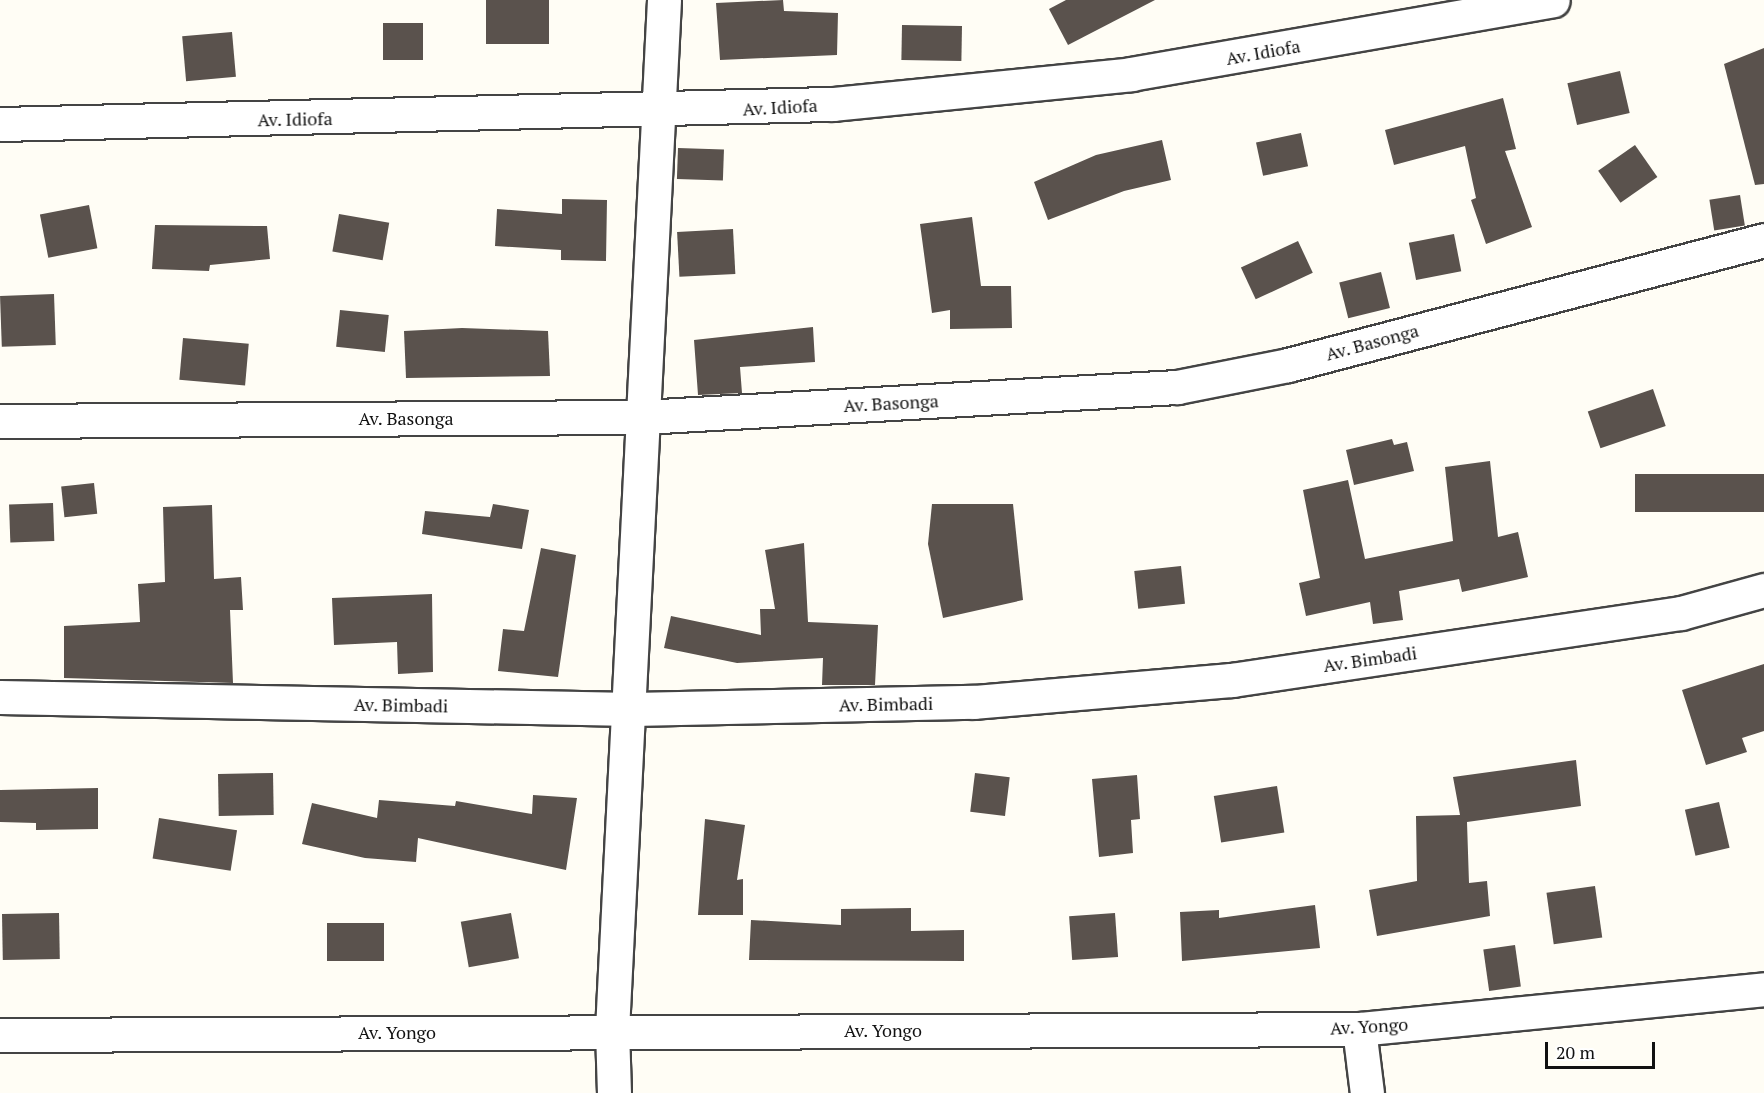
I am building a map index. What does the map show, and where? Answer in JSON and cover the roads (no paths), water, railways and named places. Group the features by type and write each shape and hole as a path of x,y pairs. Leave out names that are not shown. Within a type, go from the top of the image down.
{"street":[{"path":"614,1093 612,1030 632,710 642,417 661,112 664,0"},
{"name":"Av. Idiofa","path":"0,124 661,112 833,104 1131,74 1553,0"},
{"name":"Av. Basonga","path":"0,421 642,417 1177,387 1288,365 1764,240"},
{"name":"Av. Bimbadi","path":"0,697 632,710 974,702 1232,680 1681,613 1764,590"},
{"name":"Av. Yongo","path":"0,1035 612,1030 1359,1029 1764,989"},
{"path":"1359,1029 1367,1093"}]}
